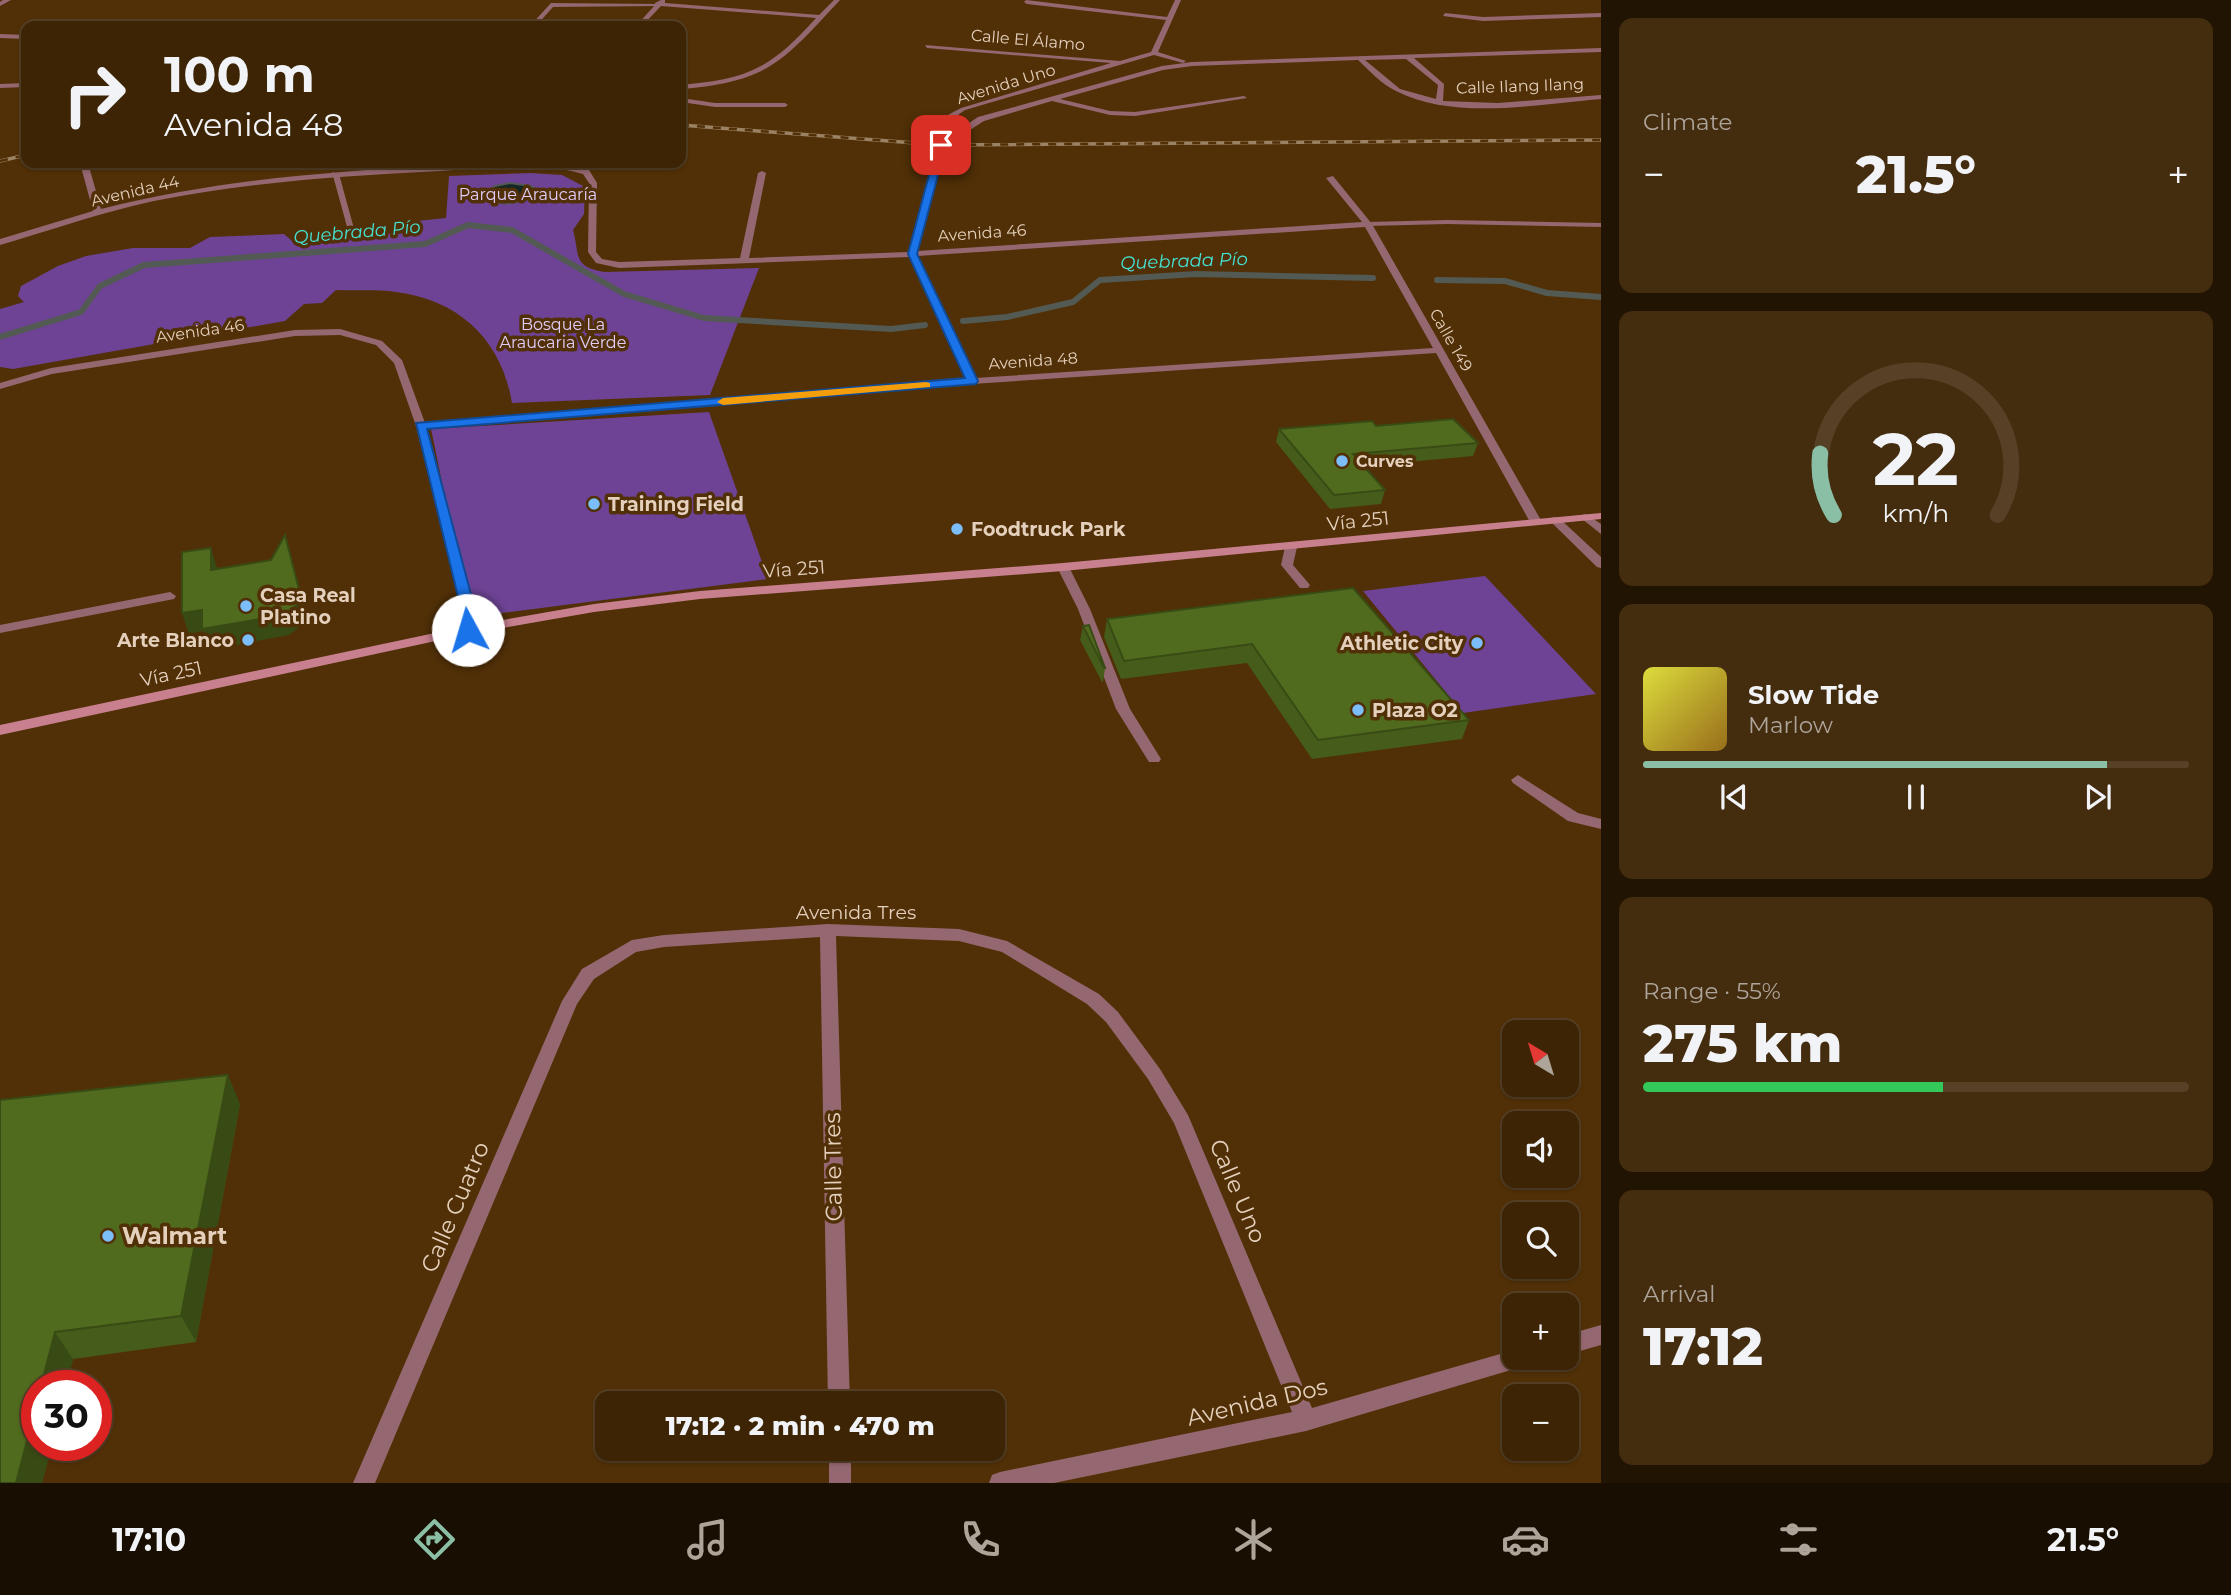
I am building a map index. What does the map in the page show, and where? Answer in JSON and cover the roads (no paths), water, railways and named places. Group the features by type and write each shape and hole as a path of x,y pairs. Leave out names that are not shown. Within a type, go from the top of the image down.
{"main road":[{"name":"Vía 251","path":"0,730 468,630 594,608 700,595 1063,567 1601,516"}],"street":[{"path":"0,4 8,0"},
{"path":"643,21 656,5 664,0"},
{"path":"686,87 704,86 753,74 776,62 818,16 837,0"},
{"path":"1029,0 1027,2 1054,7 1170,19"},
{"path":"1153,53 1178,0"},
{"path":"537,21 551,5 656,5 818,16"},
{"path":"1445,15 1483,19 1601,15"},
{"path":"0,36 21,37"},
{"name":"Calle El Álamo","path":"927,46 1128,63"},
{"name":"Avenida Uno","path":"941,145 981,119 1162,68 1192,64 1601,50"},
{"name":"Avenida Uno","path":"941,145 949,118 963,109 1140,60 1153,53 1192,64"},
{"path":"1140,60 1167,57"},
{"path":"1162,68 1167,57"},
{"name":"Calle Ilang Ilang","path":"1408,57 1441,84 1439,102"},
{"name":"Calle Ilang Ilang","path":"1360,59 1399,90 1439,102 1495,103 1601,97"},
{"path":"0,86 21,85"},
{"path":"1049,98 1110,113 1135,114 1244,98"},
{"path":"686,101 715,105 785,106"},
{"path":"941,145 912,254 972,381"},
{"path":"85,168 98,212"},
{"path":"333,168 353,234"},
{"name":"Avenida 44","path":"0,242 98,212 214,189 335,174 435,168"},
{"name":"Avenida 44","path":"575,168 586,172 593,183 592,252 599,261"},
{"path":"744,259 762,173"},
{"name":"Calle 149","path":"1330,178 1368,224 1536,522"},
{"name":"Avenida 46","path":"599,261 619,265 912,254 1368,224 1447,222 1601,225"},
{"name":"Avenida 46","path":"0,386 51,371 295,333 340,332 379,343 399,362 421,426"},
{"name":"Avenida 48","path":"421,426 972,381 1439,350"},
{"path":"421,426 470,617 468,630"},
{"path":"1586,517 1601,530"},
{"path":"1555,520 1601,564"},
{"path":"1291,547 1287,565 1304,585"},
{"path":"1063,567 1084,609 1123,709 1154,759"},
{"path":"0,629 170,596"},
{"path":"1518,780 1573,817 1601,824"},
{"name":"Avenida Tres","path":"607,961 632,946 664,940 828,930 958,934 1007,947 1093,999"},
{"name":"Calle Tres","path":"828,930 839,1391"},
{"name":"Calle Cuatro","path":"364,1483 570,1001 588,974 607,961"},
{"name":"Calle Uno","path":"1093,999 1112,1017 1154,1074 1182,1120 1306,1420"},
{"path":"1579,1341 1601,1335"},
{"name":"Avenida Dos","path":"1000,1483 1306,1420 1502,1363"},
{"path":"840,1461 841,1483"}],"water":[{"path":"510,183 531,186 537,191 526,199 511,203 496,202 484,195 495,186"}],"waterway":[{"name":"Quebrada Pío","path":"0,337 81,312 100,286 144,265 425,244 468,225 512,230 624,294 704,318 891,329 925,325"},
{"name":"Quebrada Pío","path":"963,321 1007,317 1073,302 1100,280 1196,274 1373,278"},
{"name":"Quebrada Pío","path":"1437,280 1505,281 1547,293 1601,297"}],"railway":[{"path":"686,125 941,145 1601,140"},
{"path":"0,161 21,156"}],"place":[{"name":"Curves","path":"1342,461"},
{"name":"Training Field","path":"594,504"},
{"name":"Foodtruck Park","path":"957,529"},
{"name":"Casa Real Platino","path":"246,606"},
{"name":"Arte Blanco","path":"248,640"},
{"name":"Athletic City","path":"1477,643"},
{"name":"Plaza O2","path":"1358,710"},
{"name":"Walmart","path":"108,1236"}],"park label":[{"name":"Parque Araucaría","path":"528,194"},
{"name":"Bosque La Araucaria Verde","path":"563,333"}]}
